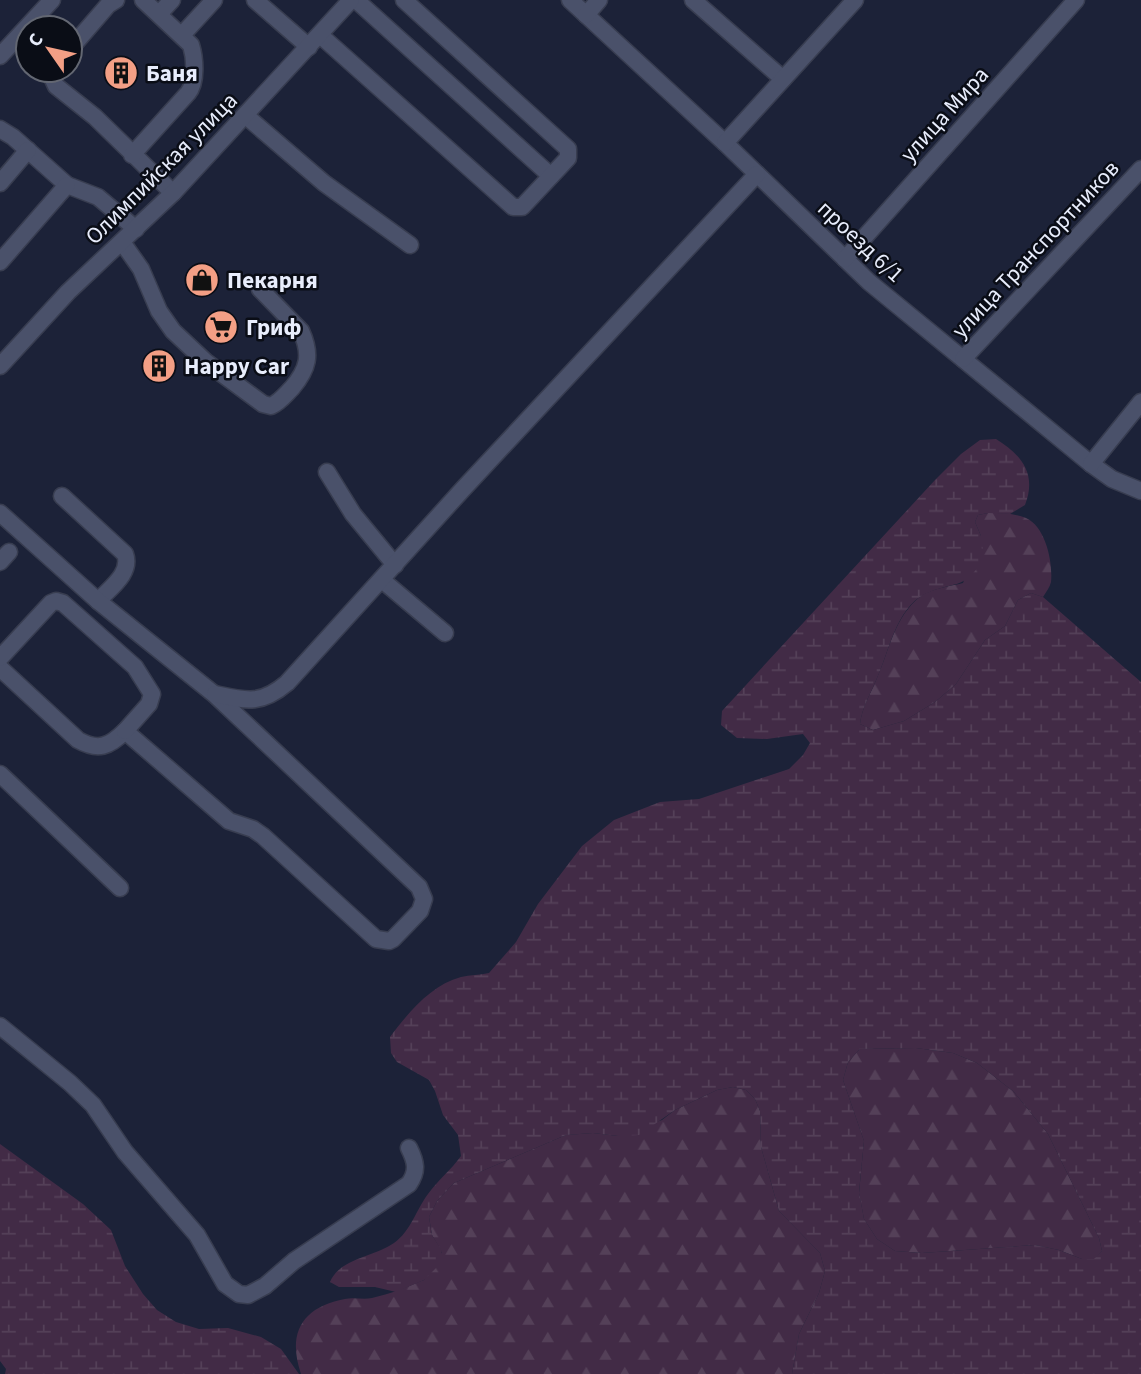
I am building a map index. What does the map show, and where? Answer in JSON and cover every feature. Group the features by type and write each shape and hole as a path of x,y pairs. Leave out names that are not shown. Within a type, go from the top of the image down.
{"street":[{"path":"0,56 52,0"},
{"path":"84,33 108,5 116,0"},
{"path":"132,155 193,88 191,45 143,0"},
{"path":"159,14 173,0"},
{"path":"182,35 214,0"},
{"path":"256,0 314,41 513,207 522,207 568,158 570,153 564,142 404,0"},
{"path":"354,0 551,176"},
{"name":"Олимпийская улица","path":"0,366 68,292 173,192 354,0"},
{"name":"проезд 6/1","path":"570,0 905,313 1091,464 1112,479 1141,491"},
{"path":"586,15 599,0"},
{"path":"693,0 783,79"},
{"path":"725,143 855,0"},
{"name":"улица Мира","path":"845,259 1076,0"},
{"path":"55,84 96,117 132,155 173,192"},
{"path":"246,116 324,183 410,245"},
{"path":"0,129 67,185 98,197 136,229"},
{"path":"0,183 28,150"},
{"name":"улица Транспортников","path":"963,359 1141,169"},
{"path":"214,694 252,701 277,691 328,641 463,489 757,174"},
{"path":"0,262 67,185"},
{"path":"122,242 141,269 159,311 173,331 206,362 263,404 271,406 278,403 304,373 307,363 305,340 301,331 260,289"},
{"path":"1091,464 1141,401"},
{"path":"327,471 353,514 395,565"},
{"path":"62,496 125,554 128,562 126,570 99,601"},
{"path":"0,513 99,601 214,694 419,887 423,894 423,904 393,939 382,941 370,935 262,836 253,829 229,821 125,731"},
{"path":"382,580 445,633"},
{"path":"0,659 51,603 56,601 63,603 135,667 152,694 149,704 114,743 88,746 78,740 0,668"},
{"path":"0,774 120,888"},
{"path":"0,1026 93,1105 125,1152 197,1235 225,1284 239,1294 247,1295 265,1286 294,1261 409,1184 416,1171 409,1149"}],"green space":[{"path":"996,439 1025,466 1029,484 1025,505 1010,514 978,515 975,522 981,536 984,559 964,581 925,594 907,609 895,632 860,724 873,730 904,721 935,702 956,684 985,640 1005,626 1018,600 1031,593 1043,597 1141,682 1141,1374 792,1374 799,1334 819,1293 825,1271 820,1253 779,1211 761,1147 760,1111 755,1099 746,1090 733,1087 717,1090 675,1110 639,1135 566,1135 454,1183 437,1201 429,1217 432,1235 442,1251 438,1266 424,1280 396,1292 375,1287 339,1287 330,1282 341,1268 386,1248 400,1238 428,1194 461,1156 458,1135 443,1115 429,1080 397,1062 391,1053 390,1037 412,1010 440,986 461,977 489,973 516,942 538,904 582,846 614,820 660,802 699,799 789,769 803,755 810,743 803,734 767,739 737,738 721,725 722,711 935,480 961,454 980,440","holes":["916,1048 953,1053 977,1063 1014,1092 1048,1134 1099,1238 1102,1251 1094,1259 1082,1259 1035,1245 922,1253 895,1251 877,1239 864,1219 859,1192 864,1141 843,1080 848,1062 860,1049"]},
{"path":"988,513 1021,516 1039,529 1047,546 1051,565 1048,590 1043,597 1031,593 1018,600 1005,626 985,640 956,684 935,702 904,721 873,730 860,724 894,634 905,614 921,596 963,583 981,536 975,522 978,515"},
{"path":"916,1048 953,1053 977,1063 1014,1092 1048,1134 1099,1238 1102,1251 1094,1260 1035,1245 922,1253 895,1251 877,1239 864,1219 859,1193 864,1141 843,1080 848,1062 860,1049"},
{"path":"733,1087 746,1090 755,1099 760,1111 761,1147 779,1211 820,1253 825,1271 819,1293 799,1334 792,1374 301,1374 297,1359 297,1334 308,1315 330,1303 348,1298 372,1298 424,1280 442,1252 432,1235 429,1217 437,1201 454,1183 566,1135 593,1133 618,1136 662,1120 675,1110 717,1090"},
{"path":"0,1144 83,1204 111,1230 125,1266 157,1310 176,1322 199,1329 228,1328 261,1337 281,1349 299,1374 5,1374 6,1369 0,1361"}],"place":[{"name":"Баня","path":"121,73"},
{"name":"Пекарня","path":"202,280"},
{"name":"Гриф","path":"221,327"},
{"name":"Happy Car","path":"159,366"}]}
